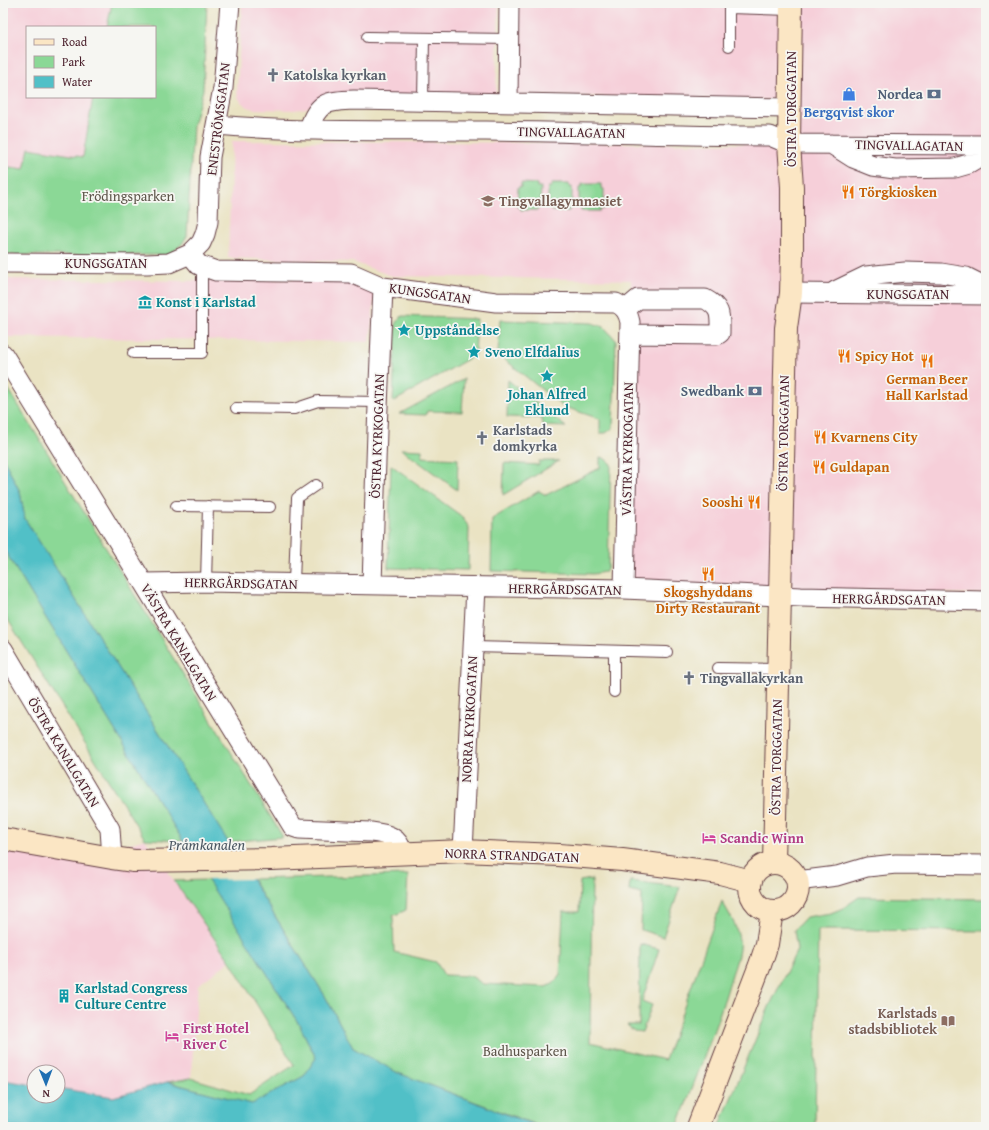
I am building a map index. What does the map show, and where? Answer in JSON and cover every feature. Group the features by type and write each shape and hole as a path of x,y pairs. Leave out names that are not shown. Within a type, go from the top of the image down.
{"street":[{"name":"ENESTRÖMSGATAN","path":"196,260 208,222 210,157 223,88 230,3"},
{"path":"508,103 510,3"},
{"name":"ÖSTRA TORGGATAN","path":"774,863 786,328 791,293 792,187 789,144 789,108 791,6"},
{"name":"TINGVALLAGATAN","path":"309,130 316,111 323,106 334,101 354,100 789,108"},
{"name":"TINGVALLAGATAN","path":"217,126 309,130 502,131 770,136 789,144 986,145"},
{"name":"TINGVALLAGATAN","path":"831,144 853,158 873,166 895,169 955,168 969,164 986,154"},
{"name":"KUNGSGATAN","path":"3,263 148,264 196,260 208,269 221,272 351,272 377,284 496,302 616,303 625,310"},
{"name":"KUNGSGATAN","path":"830,294 866,276 905,272 941,273 966,277 986,287"},
{"name":"ÖSTRA KYRKOGATAN","path":"372,584 378,402 377,284"},
{"name":"KUNGSGATAN","path":"791,293 986,295"},
{"path":"625,310 638,299 705,299 713,303 718,308 720,315 720,333 717,335 630,334"},
{"name":"VÄSTRA KYRKOGATAN","path":"624,589 630,334 630,322 628,314 625,310"},
{"name":"VÄSTRA KANALGATAN","path":"3,354 293,827 299,829 371,832 381,834 394,839 401,845 403,854"},
{"name":"HERRGÅRDSGATAN","path":"144,583 294,583 624,589 779,596 986,601"},
{"name":"NORRA KYRKOGATAN","path":"463,851 476,587"},
{"name":"ÖSTRA KANALGATAN","path":"3,649 110,829 112,858"},
{"name":"NORRA STRANDGATAN","path":"3,839 134,861 271,859 463,851 559,855 616,860 720,873 751,881"},
{"path":"774,863 788,868 793,872 798,882 797,893 791,904 781,910 763,908 754,899 750,887 754,876 762,867 774,863"},
{"path":"798,882 837,876 867,867 896,864 986,865"},
{"path":"698,1127 760,965 767,944 772,910"}],"lane":[{"path":"729,46 729,6 791,6"},
{"path":"366,37 509,39"},
{"path":"423,101 424,38"},
{"path":"133,353 202,353 196,260"},
{"path":"236,408 294,409 318,401 378,402"},
{"path":"294,583 296,498 316,485"},
{"path":"176,506 270,507"},
{"path":"206,582 208,506"},
{"path":"473,647 667,652"},
{"path":"614,651 614,692"},
{"path":"718,668 778,669"}],"shaded area":[{"path":"3,3 112,3 107,26 26,26 26,98 93,98 83,157 29,148 24,169 9,167 3,175"},
{"path":"242,3 499,3 496,91 494,95 312,104 307,108 295,110 253,109 241,102 237,92"},
{"path":"517,3 782,3 780,97 778,100 518,95 514,89"},
{"path":"799,3 986,3 986,594 627,586 632,346 631,280 392,276 353,262 228,258 232,141 746,144 797,134"},
{"path":"351,278 375,293 370,342 3,337 3,279 189,281"},
{"path":"3,833 109,850 145,839 230,961 198,985 191,1078 167,1082 113,1097 66,1089 66,1064 26,1064 26,1084 3,1080"}],"green space":[{"name":"Frödingsparken","path":"112,3 207,3 203,90 193,125 187,236 182,244 169,255 3,255 3,175 9,167 24,169 29,148 83,157 93,98 156,98 156,26 107,26"},
{"path":"521,183 537,184 537,187 541,187 540,207 538,207 538,210 521,210 520,207 517,207 518,187 521,187"},
{"path":"552,184 569,184 569,187 572,187 572,208 569,208 569,211 551,211 551,208 548,208 548,187 551,187"},
{"path":"582,184 601,184 601,188 604,189 604,209 600,209 600,211 581,211 581,208 579,208 579,188 582,187"},
{"path":"402,316 477,319 475,355 393,402 396,324"},
{"path":"500,320 592,323 604,327 616,340 613,428 606,433 600,433 600,419 562,406 498,354"},
{"path":"464,379 462,412 427,411 426,415 399,414"},
{"path":"3,380 283,837 228,842 25,519 20,492 3,458"},
{"path":"508,380 566,427 542,426 542,418 507,417"},
{"path":"401,449 422,450 422,457 458,459 457,490"},
{"path":"600,457 604,458 611,464 608,566 605,572 593,574 491,571 492,519 539,491 546,495 600,468"},
{"path":"539,461 559,461 503,495 504,463 539,465"},
{"path":"391,465 460,515 469,527 468,570 388,568"},
{"path":"3,548 183,841 145,839 3,612"},
{"name":"Badhusparken","path":"408,875 406,910 393,916 394,952 436,962 444,975 471,976 483,984 545,987 553,984 560,975 563,912 579,912 580,881 592,879 590,1042 665,1060 722,901 738,935 738,954 712,1035 677,1127 542,1127 398,1073 353,1048 325,996 252,879"},
{"path":"208,880 299,1024 316,1058 304,1076 252,1104 167,1082 191,1078 249,1095 294,1065 230,961 174,881"},
{"path":"630,881 680,887 663,937 641,930 642,894 629,891"},
{"path":"859,897 986,899 986,931 818,930 815,1127 719,1127 769,1007 797,950 794,930 806,917 831,913 843,908"},
{"path":"640,944 659,949 642,1001 652,1005 642,1032 634,1031 627,1025 639,1025"}],"water":[{"name":"Pråmkanalen","path":"3,458 20,492 25,519 325,996 353,1048 398,1073 540,1127 3,1127 3,1080 26,1084 26,1104 66,1104 66,1089 113,1097 167,1082 252,1104 304,1076 316,1058 299,1024 183,841 3,548"}],"pier":[{"path":"185,847 233,847 254,879 206,880"}],"place":[{"name":"Katolska kyrkan","path":"273,75"},
{"name":"Bergqvist skor","path":"849,94"},
{"name":"Nordea","path":"934,94"},
{"name":"Törgkiosken","path":"848,192"},
{"name":"Tingvallagymnasiet","path":"488,201"},
{"name":"Konst i Karlstad","path":"145,302"},
{"name":"Uppståndelse","path":"404,330"},
{"name":"Sveno Elfdalius","path":"474,352"},
{"name":"Spicy Hot","path":"844,356"},
{"name":"German Beer Hall Karlstad","path":"927,361"},
{"name":"Johan Alfred Eklund","path":"547,376"},
{"name":"Swedbank","path":"755,391"},
{"name":"Kvarnens City","path":"820,437"},
{"name":"Karlstads domkyrka","path":"482,438"},
{"name":"Guldapan","path":"819,467"},
{"name":"Sooshi","path":"754,502"},
{"name":"Skogshyddans Dirty Restaurant","path":"708,574"},
{"name":"Tingvallakyrkan","path":"689,678"},
{"name":"Scandic Winn","path":"709,838"},
{"name":"Karlstad Congress Culture Centre","path":"64,996"},
{"name":"Karlstads stadsbibliotek","path":"948,1021"},
{"name":"First Hotel River C","path":"172,1036"}]}
